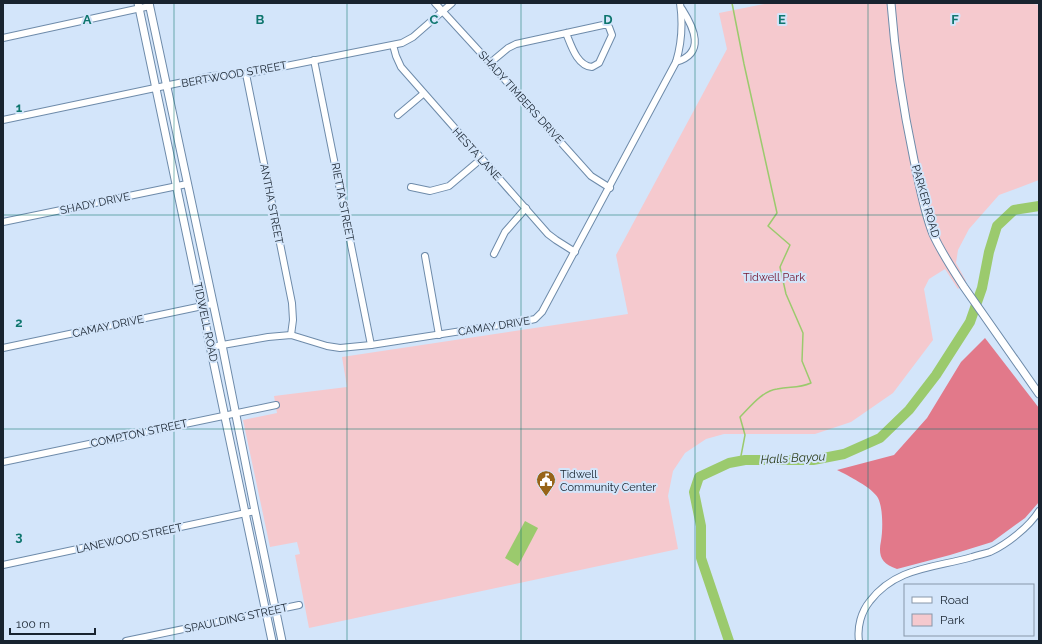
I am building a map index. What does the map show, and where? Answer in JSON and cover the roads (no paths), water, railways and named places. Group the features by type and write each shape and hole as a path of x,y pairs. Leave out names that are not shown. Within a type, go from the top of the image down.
{"main road":[{"name":"PARKER ROAD","path":"891,3 899,81 920,190 933,233 964,287 1039,394"},
{"name":"TIDWELL ROAD","path":"149,5 222,345 282,641"},
{"name":"TIDWELL ROAD","path":"139,6 272,641"}],"street":[{"name":"SHADY TIMBERS DRIVE","path":"435,3 591,176 610,188"},
{"name":"BERTWOOD STREET","path":"3,120 212,76 246,74 393,45 413,36 452,3"},
{"path":"3,38 139,6 149,5"},
{"name":"CAMAY DRIVE","path":"676,62 682,60 688,55 693,49 695,41 691,23 680,5"},
{"name":"CAMAY DRIVE","path":"211,347 268,337 291,335 327,346 340,348 439,335 526,322 535,319 542,312 575,252 676,62 682,37 680,5"},
{"path":"490,63 508,48 516,44 566,33 607,25 612,35 599,62 592,67 584,65 580,60 575,53 566,33"},
{"name":"HESTA LANE","path":"393,45 398,63 423,94 556,240 575,252"},
{"name":"RIETTA STREET","path":"314,60 371,345"},
{"name":"ANTHA STREET","path":"246,74 292,303 293,320 291,335"},
{"path":"398,115 423,94"},
{"path":"410,188 430,191 449,186 481,159"},
{"name":"SHADY DRIVE","path":"3,222 187,184"},
{"path":"494,254 505,232 526,208"},
{"path":"425,256 439,335"},
{"name":"CAMAY DRIVE","path":"3,348 212,304"},
{"name":"COMPTON STREET","path":"3,462 276,405"},
{"name":"LANEWOOD STREET","path":"3,565 255,511"},
{"path":"860,641 859,624 862,613 876,592 886,583 898,576 990,552 1014,537 1035,517 1039,511"},
{"name":"SPAULDING STREET","path":"126,641 299,605"}],"waterway":[{"path":"732,3 777,213 768,226 790,245 780,267 786,294 803,333 802,361 811,383 802,386 772,390 761,396 740,417 745,435 740,461"},
{"name":"Halls Bayou","path":"729,641 701,558 701,526 694,492 699,477 729,463 745,460 813,460 844,454 880,438 909,410 936,375 970,322 982,288 989,252 997,226 1014,210 1039,206"}],"place":[{"name":"Tidwell Community Center","path":"546,497"}],"park label":[{"name":"Tidwell Park","path":"774,277"}]}
